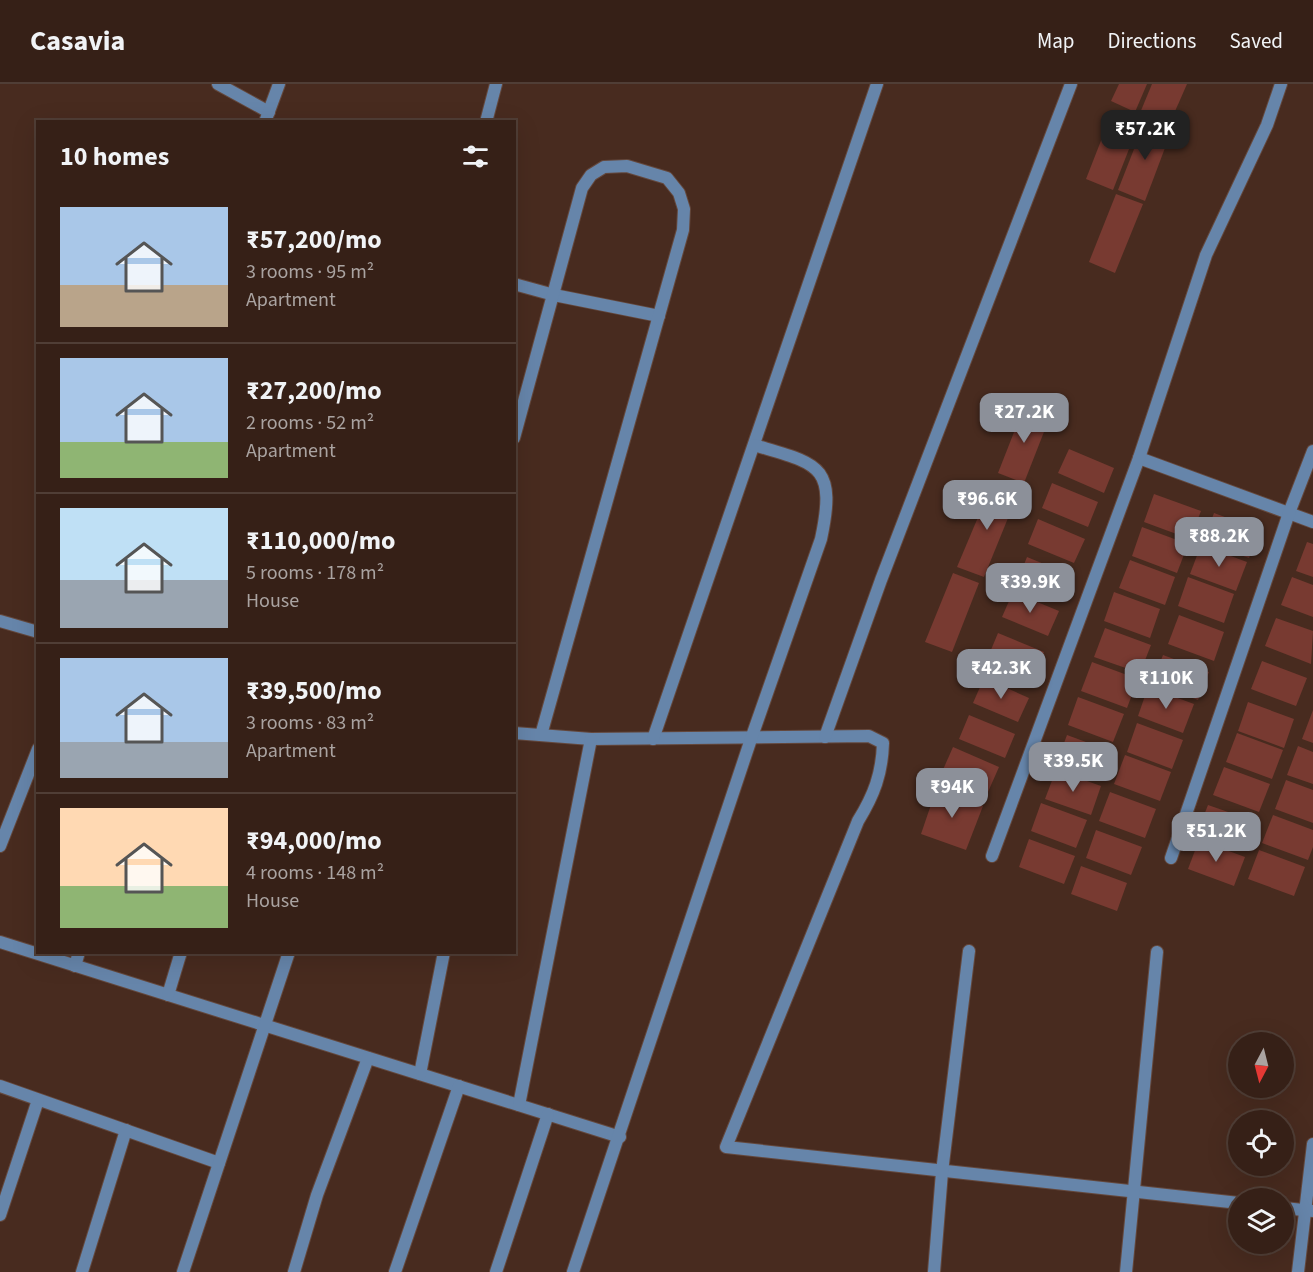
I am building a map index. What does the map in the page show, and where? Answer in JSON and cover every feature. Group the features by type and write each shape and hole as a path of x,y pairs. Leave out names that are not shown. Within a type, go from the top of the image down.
{"street":[{"path":"218,84 267,117 279,84"},
{"path":"487,120 496,84"},
{"path":"653,739 877,84"},
{"path":"825,737 881,580 1071,84"},
{"path":"992,856 1139,458 1206,255 1267,125 1281,84"},
{"path":"516,431 582,188 591,175 604,167 627,166 667,178 679,192 684,209 683,230 541,735"},
{"path":"516,285 554,295 658,316"},
{"path":"573,1272 620,1137 751,738 821,539 826,515 825,486 821,471 804,460 754,445"},
{"path":"1171,858 1289,513 1313,451"},
{"path":"1139,458 1313,522"},
{"path":"0,621 36,631"},
{"path":"516,733 591,739 869,736 883,743 882,769 874,795 858,820 726,1147 1228,1202"},
{"path":"519,1105 591,739"},
{"path":"0,846 36,754"},
{"path":"0,942 36,954"},
{"path":"934,1272 942,1172 969,951"},
{"path":"1126,1272 1157,952"},
{"path":"38,954 620,1137"},
{"path":"75,966 79,954"},
{"path":"168,995 181,954"},
{"path":"183,1272 288,954"},
{"path":"420,1074 444,954"},
{"path":"294,1272 317,1195 368,1058"},
{"path":"0,1086 219,1163"},
{"path":"395,1272 459,1086"},
{"path":"0,1215 38,1100"},
{"path":"496,1272 548,1114"},
{"path":"82,1272 126,1130"},
{"path":"1298,1272 1309,1211 1313,1144"},
{"path":"1294,1209 1309,1211"}],"building":[{"path":"1119,84 1147,84 1135,112 1111,101"},
{"path":"1152,84 1187,84 1169,125 1140,113"},
{"path":"1113,110 1140,121 1113,190 1086,179"},
{"path":"1145,121 1171,132 1145,201 1118,190"},
{"path":"1116,194 1143,204 1115,273 1089,262"},
{"path":"1025,404 1051,414 1024,483 998,473"},
{"path":"1069,449 1114,468 1104,493 1058,473"},
{"path":"1052,483 1098,502 1088,527 1042,508"},
{"path":"992,484 1017,496 984,577 957,567"},
{"path":"1154,494 1201,511 1190,539 1144,522"},
{"path":"1214,513 1260,530 1249,558 1203,542"},
{"path":"1038,519 1085,539 1074,563 1028,544"},
{"path":"1142,527 1188,544 1177,573 1132,556"},
{"path":"1307,542 1313,544 1313,577 1296,571"},
{"path":"1201,545 1247,562 1236,591 1190,574"},
{"path":"1027,557 1073,576 1062,601 1017,582"},
{"path":"1130,560 1175,577 1165,605 1119,588"},
{"path":"953,573 979,583 952,652 925,642"},
{"path":"1188,577 1234,594 1224,623 1178,606"},
{"path":"1292,577 1313,585 1313,617 1281,605"},
{"path":"1013,592 1059,611 1048,636 1002,617"},
{"path":"1114,592 1160,609 1150,638 1104,621"},
{"path":"1179,615 1224,632 1214,661 1168,644"},
{"path":"1276,618 1313,631 1311,664 1265,646"},
{"path":"1105,628 1151,645 1140,673 1094,657"},
{"path":"998,633 1044,652 1034,677 988,657"},
{"path":"1163,655 1209,672 1198,700 1152,683"},
{"path":"1262,661 1307,678 1296,706 1251,689"},
{"path":"1092,662 1138,679 1127,708 1081,691"},
{"path":"984,678 1029,698 1018,722 973,703"},
{"path":"1148,687 1194,704 1183,733 1138,716"},
{"path":"1078,697 1124,714 1113,742 1068,725"},
{"path":"1248,702 1294,719 1284,748 1238,731"},
{"path":"1313,710 1313,743 1302,739"},
{"path":"969,715 1015,734 1005,758 959,739"},
{"path":"1137,723 1183,740 1172,769 1127,752"},
{"path":"1237,733 1283,750 1272,779 1226,762"},
{"path":"1067,735 1113,752 1102,781 1056,764"},
{"path":"1298,746 1313,752 1313,784 1287,775"},
{"path":"953,747 999,767 988,792 942,772"},
{"path":"1125,755 1171,772 1160,801 1114,784"},
{"path":"1224,767 1270,784 1259,812 1213,795"},
{"path":"1056,770 1101,786 1091,815 1045,799"},
{"path":"1286,780 1313,790 1313,823 1275,809"},
{"path":"937,787 983,806 966,850 921,834"},
{"path":"1110,792 1156,809 1145,838 1099,821"},
{"path":"1041,803 1087,820 1076,848 1031,831"},
{"path":"1208,805 1254,821 1243,850 1197,833"},
{"path":"1273,815 1313,830 1313,847 1308,860 1262,843"},
{"path":"1096,830 1142,847 1131,875 1086,858"},
{"path":"1029,839 1075,856 1064,884 1019,867"},
{"path":"1199,840 1245,857 1234,886 1188,869"},
{"path":"1259,850 1305,867 1294,896 1248,879"},
{"path":"1081,866 1127,883 1117,911 1071,894"}]}
